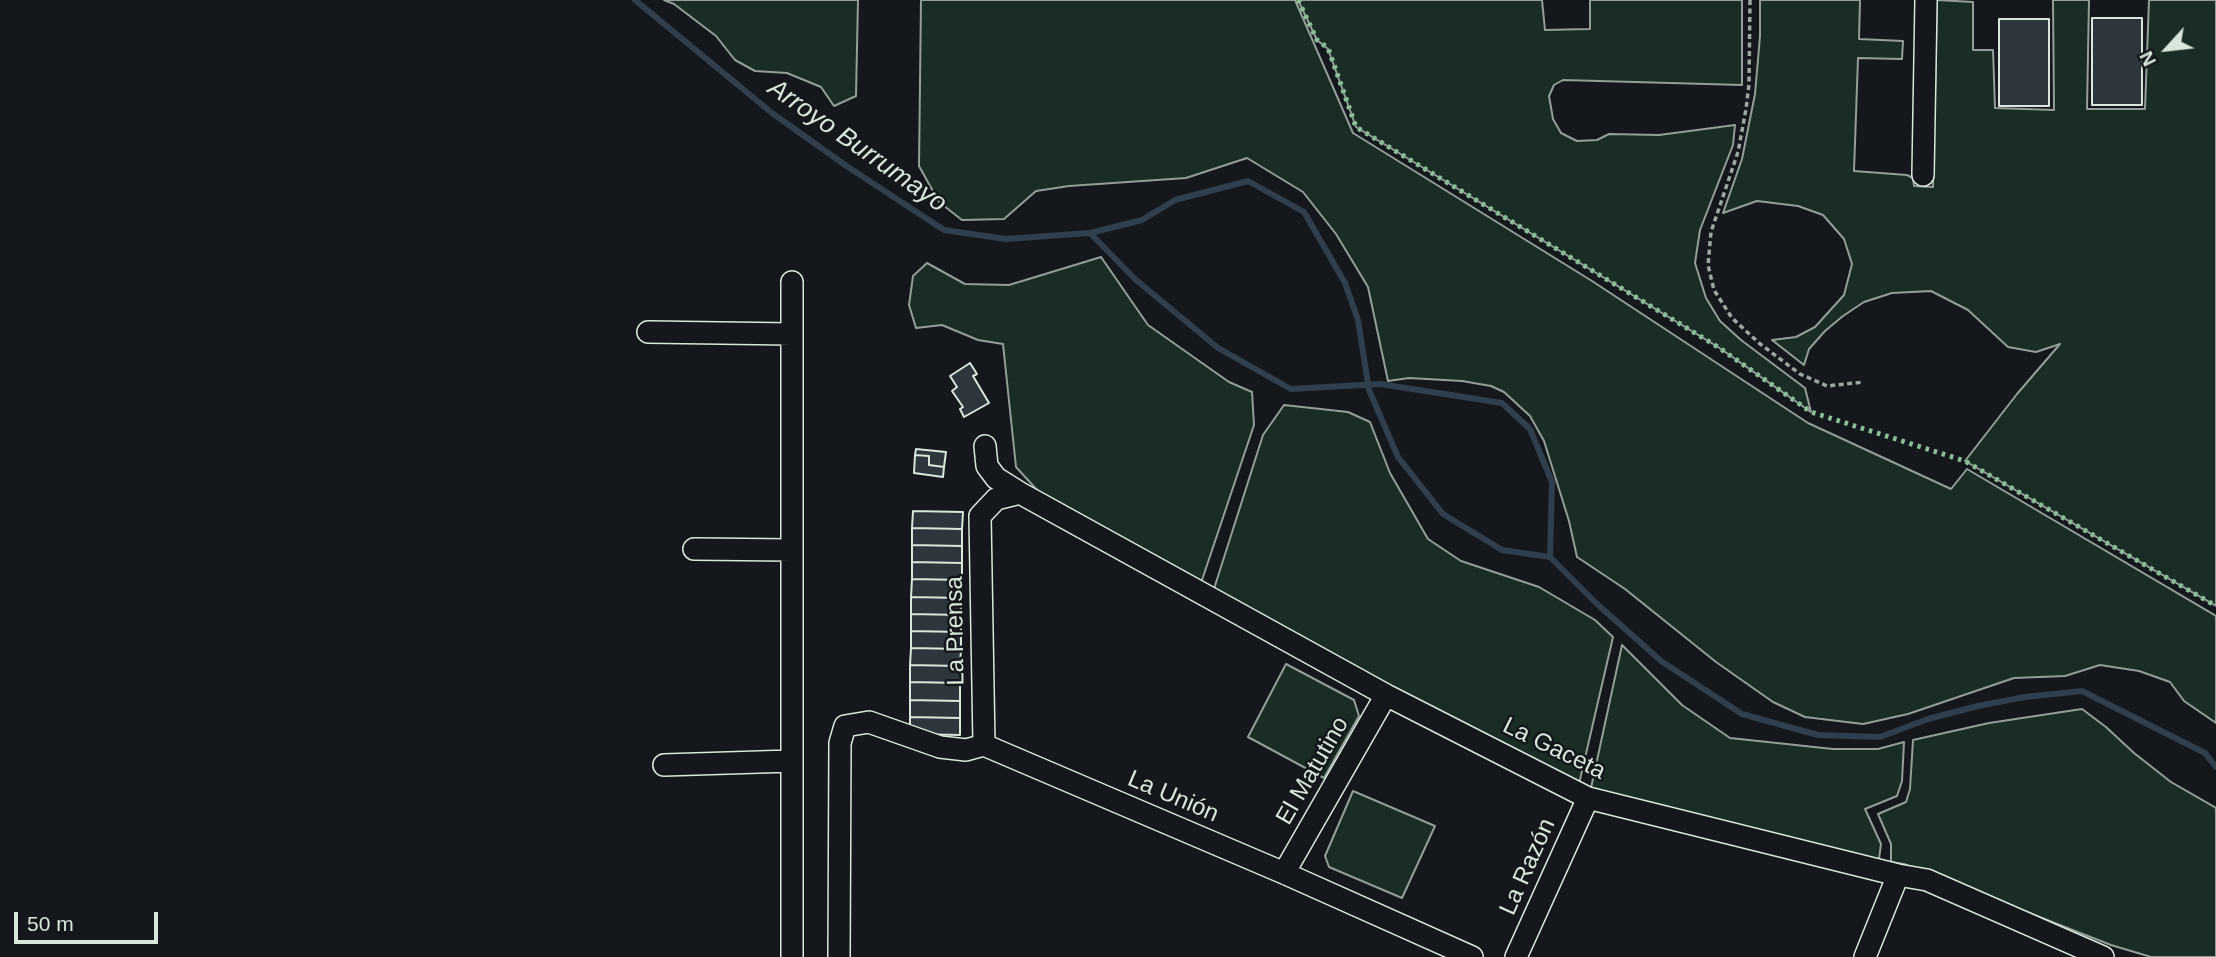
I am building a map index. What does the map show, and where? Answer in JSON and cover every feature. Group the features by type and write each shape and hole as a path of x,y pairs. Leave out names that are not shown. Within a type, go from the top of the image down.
{"street":[{"path":"1923,175 1926,0"},
{"path":"792,282 792,957"},
{"path":"648,332 792,334"},
{"name":"La Gaceta","path":"985,446 987,466 996,478 1020,493 1386,695 1588,798 1898,876 1927,880 2103,957"},
{"name":"La Prensa","path":"984,746 980,516 996,499 1020,493"},
{"path":"694,549 791,550"},
{"name":"El Matutino","path":"1284,873 1386,695"},
{"name":"La Unión","path":"839,957 840,743 845,726 869,722 940,747 966,750 984,746 1284,873 1472,957"},
{"path":"664,765 791,761"},
{"name":"La Razón","path":"1516,957 1588,798"},
{"path":"1865,957 1898,876"}],"path":[{"path":"1750,0 1746,109 1738,152 1711,232 1708,265 1714,290 1732,318 1759,343 1800,374 1827,386 1864,382"}],"green space":[{"path":"664,0 858,0 856,96 834,106 821,87 787,73 755,71 735,60 716,36 674,4"},
{"path":"921,0 1295,0 1353,133 1592,281 1808,423 1951,489 1967,469 2216,616 2216,723 2184,701 2170,682 2139,671 2100,665 2065,676 2014,678 1908,714 1863,724 1805,717 1773,702 1716,662 1625,589 1577,557 1569,521 1544,441 1530,416 1504,392 1491,386 1462,381 1409,378 1388,381 1368,287 1336,234 1303,192 1247,158 1186,178 1069,186 1036,191 1004,219 962,220 939,202 919,166"},
{"path":"1298,0 1542,0 1545,30 1590,29 1590,0 1742,0 1742,85 1563,80 1554,85 1549,96 1553,119 1561,133 1577,141 1597,140 1609,134 1659,135 1735,125 1733,145 1700,230 1695,263 1706,298 1720,321 1805,388 1811,412 1718,347 1356,127 1328,49 1317,40"},
{"path":"1760,0 1860,0 1859,39 1903,41 1902,59 1858,58 1854,171 1907,175 1913,178 1914,186 1933,187 1937,0 1973,2 1973,50 1993,50 1995,108 2054,110 2053,0 2089,0 2087,109 2145,109 2149,0 2216,0 2216,606 1965,461 2060,344 2036,352 2008,347 1968,310 1931,291 1892,293 1864,302 1825,331 1809,349 1804,365 1772,340 1796,337 1815,327 1844,295 1852,264 1844,239 1823,215 1798,206 1757,201 1723,213 1742,159 1755,94"},
{"path":"1101,257 1148,325 1229,382 1252,392 1254,425 1200,586 1038,491 1016,467 1003,344 978,340 942,325 916,328 909,305 913,276 927,263 965,284 1009,285"},
{"path":"1284,405 1348,412 1370,422 1390,473 1428,539 1461,561 1539,587 1595,620 1613,637 1579,784 1562,778 1213,592 1263,435"},
{"path":"1622,645 1682,705 1730,738 1833,749 1878,749 1904,742 1902,781 1897,796 1865,809 1881,844 1879,859 1774,838 1591,788"},
{"path":"1286,664 1354,700 1359,716 1324,778 1248,737"},
{"path":"2082,709 2171,782 2216,808 2216,957 2151,957 2111,945 1904,864 1891,862 1891,844 1878,814 1906,802 1910,789 1913,740 1989,723"},
{"path":"1353,791 1435,826 1402,898 1329,867 1325,856"}],"building":[{"path":"2092,18 2142,18 2142,105 2092,105"},
{"path":"1999,19 2049,19 2049,106 1999,106"},
{"path":"970,363 977,374 973,376 989,403 964,417 960,409 963,407 952,391 957,387 950,376"},
{"path":"916,449 946,452 944,467 929,465 929,456 915,455"},
{"path":"915,455 929,456 929,465 944,467 943,477 914,473"},
{"path":"913,511 963,512 962,529 912,528"},
{"path":"912,528 962,529 962,546 912,545"},
{"path":"912,545 962,546 962,563 912,562"},
{"path":"912,562 962,563 962,580 912,579"},
{"path":"912,579 962,580 961,598 911,597"},
{"path":"911,597 961,598 961,615 911,614"},
{"path":"911,614 961,615 961,632 911,631"},
{"path":"911,631 961,632 961,649 911,648"},
{"path":"911,648 961,649 960,666 910,665"},
{"path":"910,665 960,666 960,683 910,682"},
{"path":"910,682 960,683 960,701 910,700"},
{"path":"910,700 960,701 960,718 910,717"},
{"path":"910,717 960,718 960,735 910,734"}],"waterway":[{"name":"Arroyo Burrumayo","path":"635,0 772,113 944,230 1006,239 1090,233 1135,279 1218,348 1291,389 1380,384 1502,403 1530,429 1552,482 1550,557 1596,603 1661,661 1742,714 1818,735 1880,737 1928,719 1978,706 2025,697 2082,691 2205,753 2216,767"},
{"name":"Arroyo Burrumayo","path":"1090,233 1142,220 1175,200 1248,181 1304,212 1345,283 1358,320 1369,390 1398,457 1443,514 1502,550 1550,557"}],"hedge":[{"path":"1298,0 1317,40 1328,48 1356,127 1718,347 1811,412 1965,461 2216,606"}]}
